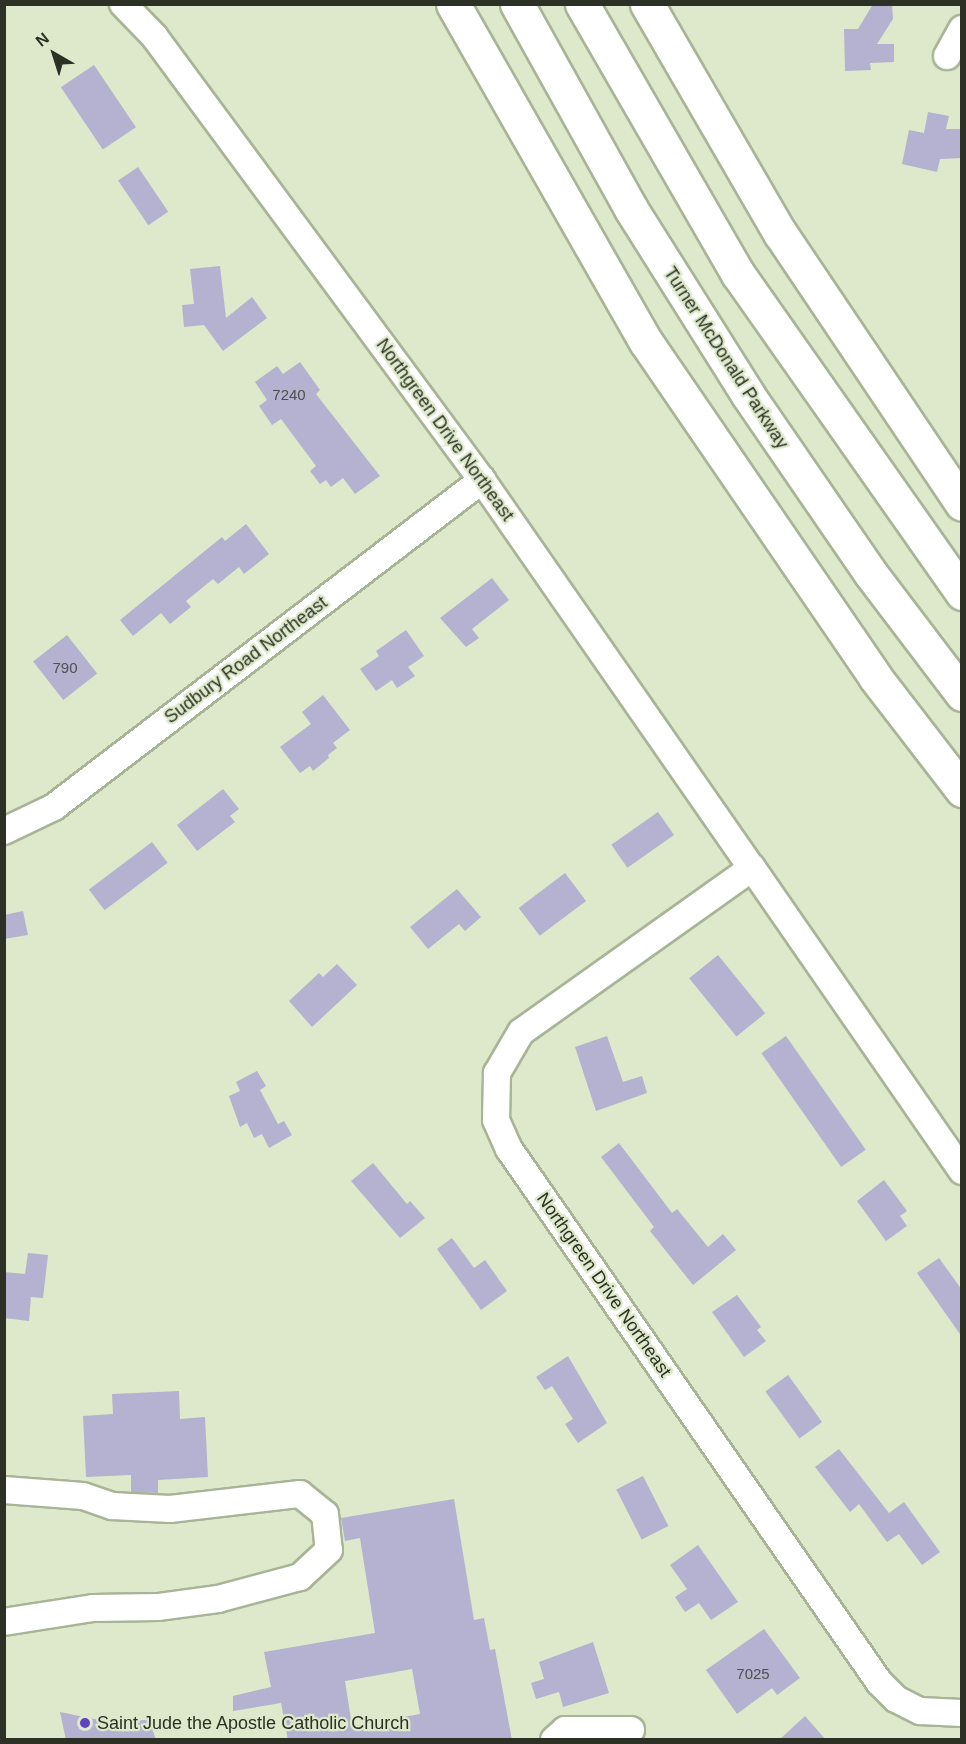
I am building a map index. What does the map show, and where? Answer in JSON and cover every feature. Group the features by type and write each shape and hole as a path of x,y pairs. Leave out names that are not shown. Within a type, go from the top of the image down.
{"highway":[{"path":"453,4 646,342 875,676 962,790"},
{"name":"Turner McDonald Parkway","path":"517,4 631,208 736,377 814,493 962,694"},
{"path":"582,4 738,274 962,593"},
{"path":"647,4 780,233 894,408 962,504"}],"street":[{"name":"Northgreen Drive Northeast","path":"123,4 154,36 482,480 962,1171"},
{"path":"947,56 962,29"},
{"name":"Sudbury Road Northeast","path":"4,831 54,807 482,480"},
{"name":"Northgreen Drive Northeast","path":"752,868 521,1032 506,1051 497,1074 496,1120 509,1149 879,1682 897,1699 920,1711 962,1713"},
{"path":"4,1490 82,1496 112,1506 194,1506 300,1494 325,1514 329,1550 300,1577 218,1599 158,1607 93,1608 4,1622"},
{"path":"554,1740 565,1730 631,1730"}],"building":[{"path":"873,4 892,4 893,19 877,44 894,44 894,62 870,63 871,70 845,71 844,29 858,29"},
{"path":"94,65 136,127 103,150 61,87"},
{"path":"928,112 949,116 946,129 962,129 962,158 940,159 937,172 902,164 909,130 924,133"},
{"path":"138,167 168,212 148,225 118,180"},
{"path":"220,266 226,318 252,297 267,318 223,351 204,325 184,327 182,305 194,304 190,269"},
{"path":"300,362 320,390 316,394 380,476 355,494 343,478 331,487 326,480 320,484 310,471 316,466 281,419 272,425 259,406 267,400 255,382 277,366 283,374"},
{"path":"246,524 269,554 244,574 239,567 218,584 213,579 186,601 191,607 170,624 161,613 133,636 120,620 222,537 225,541"},
{"path":"492,578 509,600 472,629 479,638 466,647 440,618"},
{"path":"406,630 424,656 408,667 415,676 397,688 392,680 376,691 360,669 379,656 376,651"},
{"path":"67,635 97,674 63,700 33,661"},
{"path":"323,695 350,730 333,743 337,748 328,755 329,758 313,771 310,766 300,773 280,747 311,724 302,712"},
{"path":"223,789 239,809 230,816 235,822 197,851 177,825"},
{"path":"658,812 674,835 627,868 611,845"},
{"path":"152,842 168,863 105,910 89,890"},
{"path":"565,873 586,901 540,936 519,908"},
{"path":"457,889 481,917 465,931 459,924 428,949 410,927"},
{"path":"23,911 28,935 4,939 4,915"},
{"path":"718,955 765,1013 736,1037 689,978"},
{"path":"337,964 357,985 312,1027 289,1001 319,973 323,977"},
{"path":"607,1036 623,1082 642,1076 647,1093 596,1111 575,1047"},
{"path":"786,1036 866,1150 841,1167 761,1053"},
{"path":"257,1071 266,1086 260,1090 278,1124 284,1121 292,1135 269,1148 262,1134 254,1138 247,1123 240,1127 229,1096 240,1091 236,1082"},
{"path":"619,1143 672,1213 677,1209 708,1247 723,1234 736,1250 693,1285 650,1231 654,1227 601,1157"},
{"path":"373,1163 407,1204 410,1201 425,1218 400,1238 351,1181"},
{"path":"884,1180 907,1211 900,1216 907,1226 886,1241 857,1201"},
{"path":"452,1238 474,1268 485,1260 507,1291 481,1310 437,1249"},
{"path":"28,1253 48,1255 43,1298 31,1297 29,1321 4,1318 4,1272 25,1274"},
{"path":"939,1258 962,1290 962,1337 917,1273"},
{"path":"737,1295 761,1327 757,1330 766,1341 744,1357 712,1312"},
{"path":"568,1356 607,1423 578,1443 565,1424 573,1419 552,1386 545,1390 536,1377"},
{"path":"788,1375 822,1422 799,1438 765,1391"},
{"path":"179,1391 180,1419 205,1417 208,1477 158,1480 158,1493 131,1492 131,1475 86,1477 83,1416 113,1414 112,1394"},
{"path":"839,1449 889,1513 904,1502 940,1552 922,1565 899,1534 887,1542 859,1504 850,1512 815,1467"},
{"path":"643,1476 668,1526 642,1540 616,1490"},
{"path":"454,1499 474,1620 484,1618 490,1650 495,1649 512,1740 288,1740 281,1703 233,1711 233,1696 271,1687 264,1652 375,1633 360,1538 345,1541 341,1518","holes":["412,1669 420,1714 352,1726 345,1681"]},
{"path":"698,1545 738,1602 711,1620 699,1603 685,1612 675,1597 687,1589 670,1565"},
{"path":"764,1629 800,1678 777,1695 772,1688 737,1714 706,1670"},
{"path":"593,1642 609,1693 563,1707 559,1692 536,1699 531,1683 544,1679 539,1662"},
{"name":"Saint Jude the Apostle Catholic Church","path":"60,1712 99,1720 107,1714 110,1726 149,1719 156,1740 66,1740"},
{"path":"805,1716 826,1740 779,1740"}],"place":[{"name":"Saint Jude the Apostle Catholic Church","path":"85,1723"}]}
